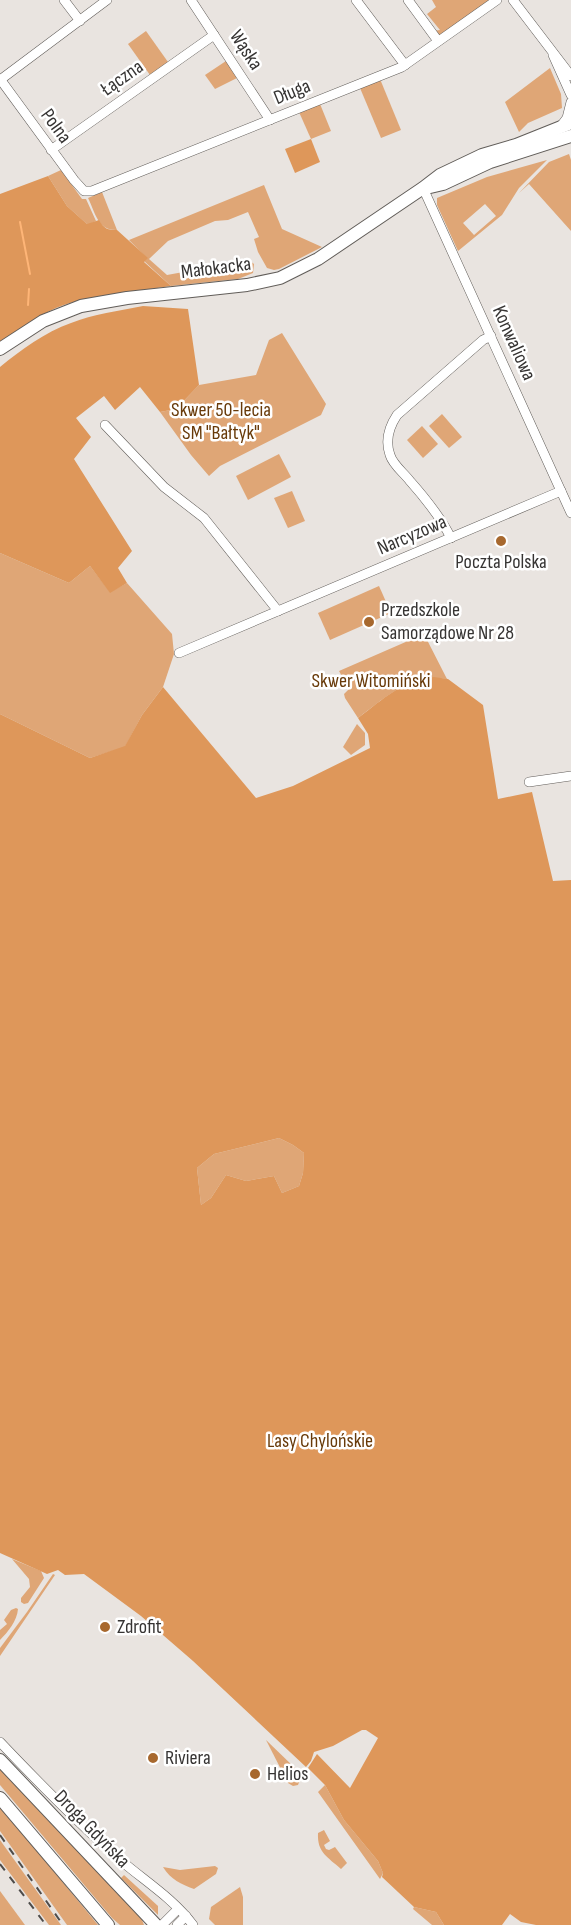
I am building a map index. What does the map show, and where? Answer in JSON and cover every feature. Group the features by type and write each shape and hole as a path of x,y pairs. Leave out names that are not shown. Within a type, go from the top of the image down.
{"main road":[{"name":"Małokacka","path":"0,349 43,321 81,306 127,298 247,285 280,278 318,259 440,175 482,155 516,145 566,124"},
{"name":"Małokacka","path":"423,188 443,184 490,162 571,136"},
{"name":"Droga Gdyńska","path":"0,1760 156,1925"},
{"path":"0,1798 108,1925"}],"street":[{"path":"64,0 80,21"},
{"path":"0,80 107,0"},
{"name":"Wąska","path":"192,0 270,120"},
{"path":"356,0 405,65"},
{"path":"408,0 438,41"},
{"name":"Długa","path":"87,191 103,187 405,65 497,0"},
{"path":"513,0 571,76"},
{"name":"Łączna","path":"51,150 214,35"},
{"path":"549,47 571,95"},
{"name":"Polna","path":"0,80 51,150 82,189 87,191"},
{"path":"566,124 571,102"},
{"name":"Konwaliowa","path":"423,188 571,513"},
{"path":"451,538 442,518 392,460 387,437 397,415 483,340 491,336"},
{"path":"105,425 164,487 204,518 278,611"},
{"name":"Narcyzowa","path":"178,653 561,491"},
{"path":"529,782 571,776"},
{"path":"0,1742 76,1821 182,1912 193,1925"},
{"path":"169,1923 182,1912"}],"green space":[{"path":"432,0 489,0 438,37 433,31 440,30 427,14 436,7"},
{"path":"146,31 168,62 150,75 128,44"},
{"path":"226,61 237,78 215,89 205,75"},
{"path":"550,68 561,94 562,108 528,123 519,132 505,102"},
{"path":"380,79 401,130 381,138 360,88"},
{"path":"320,104 331,131 311,139 299,112"},
{"path":"311,139 320,162 295,173 285,149"},
{"path":"569,154 571,160 571,231 529,184 519,193 549,162"},
{"path":"547,160 519,188 502,215 458,251 437,205 437,198 487,177","holes":["485,204 496,216 474,235 463,223"]},
{"path":"61,170 82,199 86,199 96,221 88,225 67,206 48,176"},
{"path":"48,176 67,206 87,224 99,220 106,228 117,230 148,258 144,262 171,286 98,296 69,303 41,315 0,343 0,194"},
{"path":"264,185 282,229 322,247 279,269 267,268 258,252 254,239 259,237 248,212 228,220 215,221 168,241 149,259 167,275 249,260 254,264 253,273 238,279 171,286 144,261 147,258 129,240"},
{"path":"102,192 117,230 101,224 88,198"},
{"path":"143,306 188,309 199,385 176,409 160,412 140,387 115,410 104,396 76,418 91,437 74,459 132,551 118,568 127,583 110,593 90,566 69,583 0,553 0,367 34,342 61,327 88,317"},
{"name":"Skwer 50-lecia SM \"Bałtyk\"","path":"282,333 326,404 321,415 220,466 209,476 160,412 176,409 199,385 256,375 269,340"},
{"path":"442,414 462,437 449,448 429,426"},
{"path":"422,426 438,444 423,458 407,440"},
{"path":"279,454 291,477 248,500 236,476"},
{"path":"292,491 305,521 288,528 274,498"},
{"path":"0,553 69,583 90,566 110,592 127,583 172,634 174,654 163,687 142,715 125,747 90,758 0,714"},
{"path":"379,586 391,613 330,640 318,613"},
{"name":"Skwer Witomiński","path":"424,634 447,679 433,678 410,684 388,695 358,718 345,698 344,694 349,689 339,671"},
{"name":"Lasy Chylońskie","path":"434,677 448,679 483,705 498,799 532,792 553,881 571,880 571,1925 536,1925 521,1922 510,1914 502,1925 444,1925 436,1912 414,1907 382,1877 383,1873 378,1861 344,1820 325,1785 308,1768 317,1754 350,1788 378,1738 362,1730 333,1746 314,1752 306,1767 193,1661 141,1616 84,1574 65,1575 58,1570 47,1574 0,1553 0,714 90,758 125,746 142,715 163,687 256,798 293,786 370,748 368,734 358,718 393,692 422,679","holes":["279,1138 304,1153 303,1173 299,1186 282,1193 274,1176 246,1181 226,1175 211,1198 201,1205 197,1168 214,1154"]},
{"path":"357,724 365,733 365,745 351,755 343,747"},
{"path":"279,1138 304,1153 303,1173 299,1186 282,1193 274,1176 246,1181 226,1175 211,1198 201,1205 197,1168 214,1154"},
{"path":"12,1559 41,1571 44,1578 28,1603 21,1602 21,1598 30,1587 29,1579"},
{"path":"53,1574 55,1575 0,1656 0,1648"},
{"path":"18,1609 14,1622 0,1640 0,1630 7,1624 4,1620 11,1610"},
{"path":"266,1740 295,1768 301,1777 298,1785 293,1786 288,1783"},
{"path":"0,1767 141,1917 144,1925 120,1925 112,1918 0,1785"},
{"path":"325,1785 344,1820 378,1861 383,1873 380,1879 318,1792"},
{"path":"0,1806 98,1925 67,1925 0,1831"},
{"path":"324,1830 330,1841 324,1845 326,1849 335,1847 347,1863 341,1869 321,1850 318,1833"},
{"path":"0,1840 61,1925 49,1925 0,1860"},
{"path":"215,1866 218,1868 216,1874 194,1889 173,1878 163,1867 180,1870"},
{"path":"124,1875 158,1906 158,1915 121,1878"},
{"path":"240,1887 243,1897 243,1925 215,1925 209,1919 211,1907"},
{"path":"0,1891 25,1925 0,1925"},
{"path":"414,1907 436,1912 444,1925 432,1925 413,1909"}],"waterway":[{"path":"20,222 30,274"},
{"path":"28,305 29,289"}],"railway":[{"path":"0,1835 63,1925"},
{"path":"0,1864 46,1925"}],"place":[{"name":"Poczta Polska","path":"501,541"},
{"name":"Przedszkole Samorządowe Nr 28","path":"369,622"},
{"name":"Zdrofit","path":"105,1627"},
{"name":"Riviera","path":"153,1758"},
{"name":"Helios","path":"255,1774"}]}
